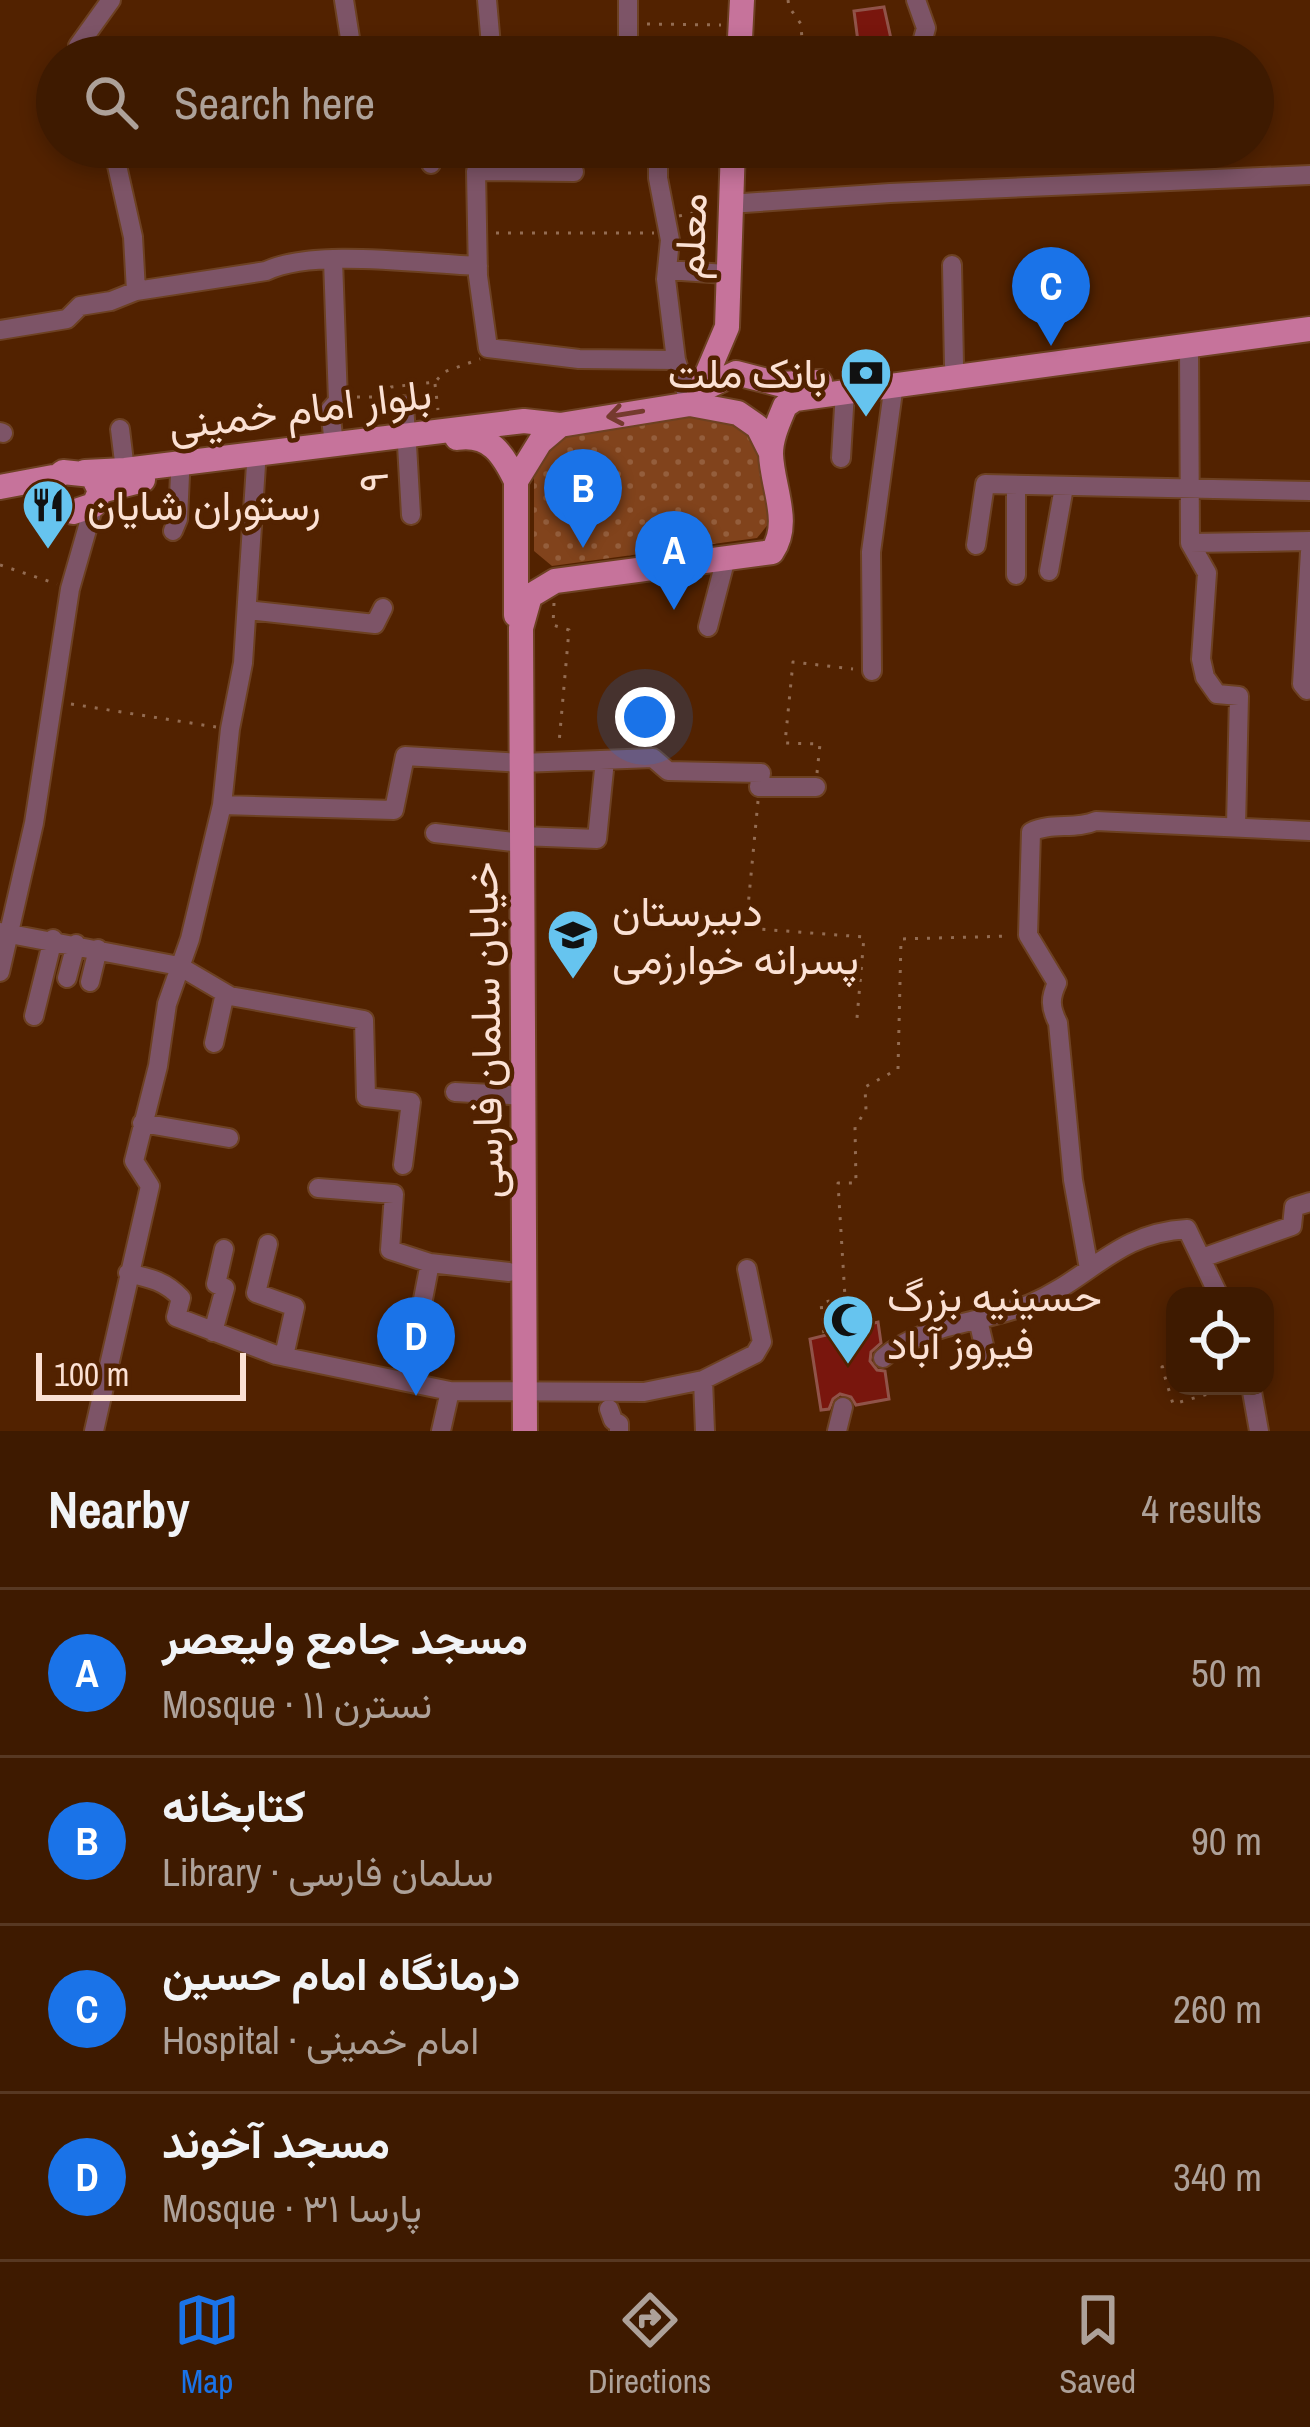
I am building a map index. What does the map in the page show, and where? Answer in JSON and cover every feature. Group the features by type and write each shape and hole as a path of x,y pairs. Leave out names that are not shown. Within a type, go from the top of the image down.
{"main road":[{"name":"معلم","path":"727,327 732,168"},
{"path":"778,389 1310,318"},
{"path":"521,628 530,596 555,581 772,552 782,527 773,442 785,406 778,389 742,359 727,327"},
{"path":"727,327 696,397 738,413 773,442"},
{"path":"778,389 845,391 1310,329"},
{"name":"بلوار امام خمینی","path":"93,489 406,440 440,430 524,421 560,425 696,397 736,373 778,389"},
{"path":"516,481 541,442 560,425"},
{"name":"بلوار امام خمینی","path":"93,489 125,470 334,444 470,436 495,446 516,481"},
{"name":"خیابان سلمان فارسی","path":"516,481 526,1096 525,1431"},
{"path":"0,487 53,495 73,512 93,489"},
{"path":"0,502 93,489"},
{"path":"515,533 526,563 555,581"}],"street":[{"path":"92,36 111,0"},
{"path":"344,0 350,36"},
{"path":"487,0 490,36"},
{"path":"628,0 628,36"},
{"path":"916,0 926,28 924,36"},
{"path":"118,168 133,237 136,291"},
{"path":"660,168 676,360 696,397"},
{"path":"574,172 476,171 478,266 488,348 579,359 676,360"},
{"path":"729,204 1310,175"},
{"path":"334,260 338,401 330,410 334,444"},
{"path":"0,330 67,319 80,306 136,291 266,271 285,262 478,266"},
{"path":"952,265 954,365"},
{"path":"667,271 726,274"},
{"path":"1189,345 1190,543 1207,573 1201,659 1205,677 1217,694 1239,695 1236,826"},
{"path":"872,671 871,552 895,384"},
{"path":"842,458 845,391"},
{"name":"۹","path":"404,405 411,514"},
{"path":"119,429 125,470"},
{"path":"94,1431 150,1186 134,1161 177,970 190,939 222,805 243,663 256,465"},
{"path":"173,531 180,475"},
{"path":"976,545 985,484 1310,491"},
{"path":"1016,485 1016,575"},
{"path":"1048,571 1064,487"},
{"path":"0,973 4,933 34,823 70,589 93,489"},
{"path":"53,495 77,554"},
{"path":"1190,543 1310,542"},
{"path":"1307,690 1302,684 1310,552"},
{"path":"708,627 726,558"},
{"path":"247,610 375,624 383,608"},
{"path":"222,805 394,810 405,756 521,764 653,758 668,771 761,773 759,788 816,787"},
{"path":"435,833 522,840 597,839 604,760"},
{"path":"1089,1269 1073,1180 1058,1023 1052,1010 1057,983 1028,935 1031,832 1096,821 1310,831"},
{"path":"4,933 53,939 177,970 224,993 364,1020 365,1097 411,1102 403,1165"},
{"path":"34,1016 53,939"},
{"path":"67,978 76,944"},
{"path":"90,982 98,949"},
{"path":"214,1043 224,993"},
{"path":"454,1092 526,1096"},
{"path":"142,1123 229,1138"},
{"path":"318,1188 394,1194 389,1250 430,1263 509,1272"},
{"path":"1202,1258 1292,1226 1294,1207 1310,1202"},
{"path":"883,1358 903,1340 1031,1303 1142,1236 1187,1229 1215,1287"},
{"path":"268,1244 256,1293 295,1307 284,1356"},
{"path":"213,1332 225,1288 216,1284 224,1249"},
{"path":"406,1382 430,1263"},
{"path":"128,1273 162,1281 181,1298 176,1317 284,1356 450,1391 525,1393 644,1392 703,1380 754,1354 762,1342 747,1269"},
{"path":"978,1320 987,1358"},
{"path":"703,1380 705,1431"},
{"path":"441,1431 450,1391"},
{"path":"1253,1395 1259,1431"},
{"path":"837,1431 843,1407"},
{"path":"609,1409 619,1431"}],"path":[{"path":"788,0 802,36"},
{"path":"628,24 741,13"},
{"path":"477,233 667,225 729,204"},
{"path":"440,430 435,382 443,372 478,362 488,348"},
{"path":"338,401 342,396 373,397 391,387 435,382"},
{"path":"0,565 70,589"},
{"path":"553,626 569,630 557,763"},
{"path":"816,787 820,744 785,743 793,662 872,671"},
{"path":"56,701 230,729"},
{"path":"759,788 746,928 864,937 857,1018"},
{"path":"824,1333 821,1303 845,1297 838,1184 856,1183 855,1127 866,1110 865,1088 898,1070 901,939 1028,935"},
{"path":"1170,1395 1173,1404 1206,1395"}],"shaded area":[{"path":"695,415 738,418 760,433 770,522 757,538 552,566 534,551 534,468 558,437"}],"building":[{"path":"884,7 890,36 857,36 854,11"},
{"path":"878,1322 881,1343 871,1352 870,1361 877,1370 885,1371 889,1399 856,1405 851,1397 840,1394 829,1409 821,1410 810,1339"}],"place":[{"name":"درمانگاه امام حسین","path":"1051,346"},
{"name":"بانک ملت","path":"866,419"},
{"name":"کتابخانه","path":"583,548"},
{"name":"رستوران شایان","path":"48,551"},
{"name":"مسجد جامع ولیعصر","path":"674,610"},
{"name":"دبیرستان پسرانه خوارزمی","path":"573,981"},
{"name":"حسینیه بزرگ فیروز آباد","path":"848,1366"},
{"name":"مسجد آخوند","path":"416,1396"}]}
